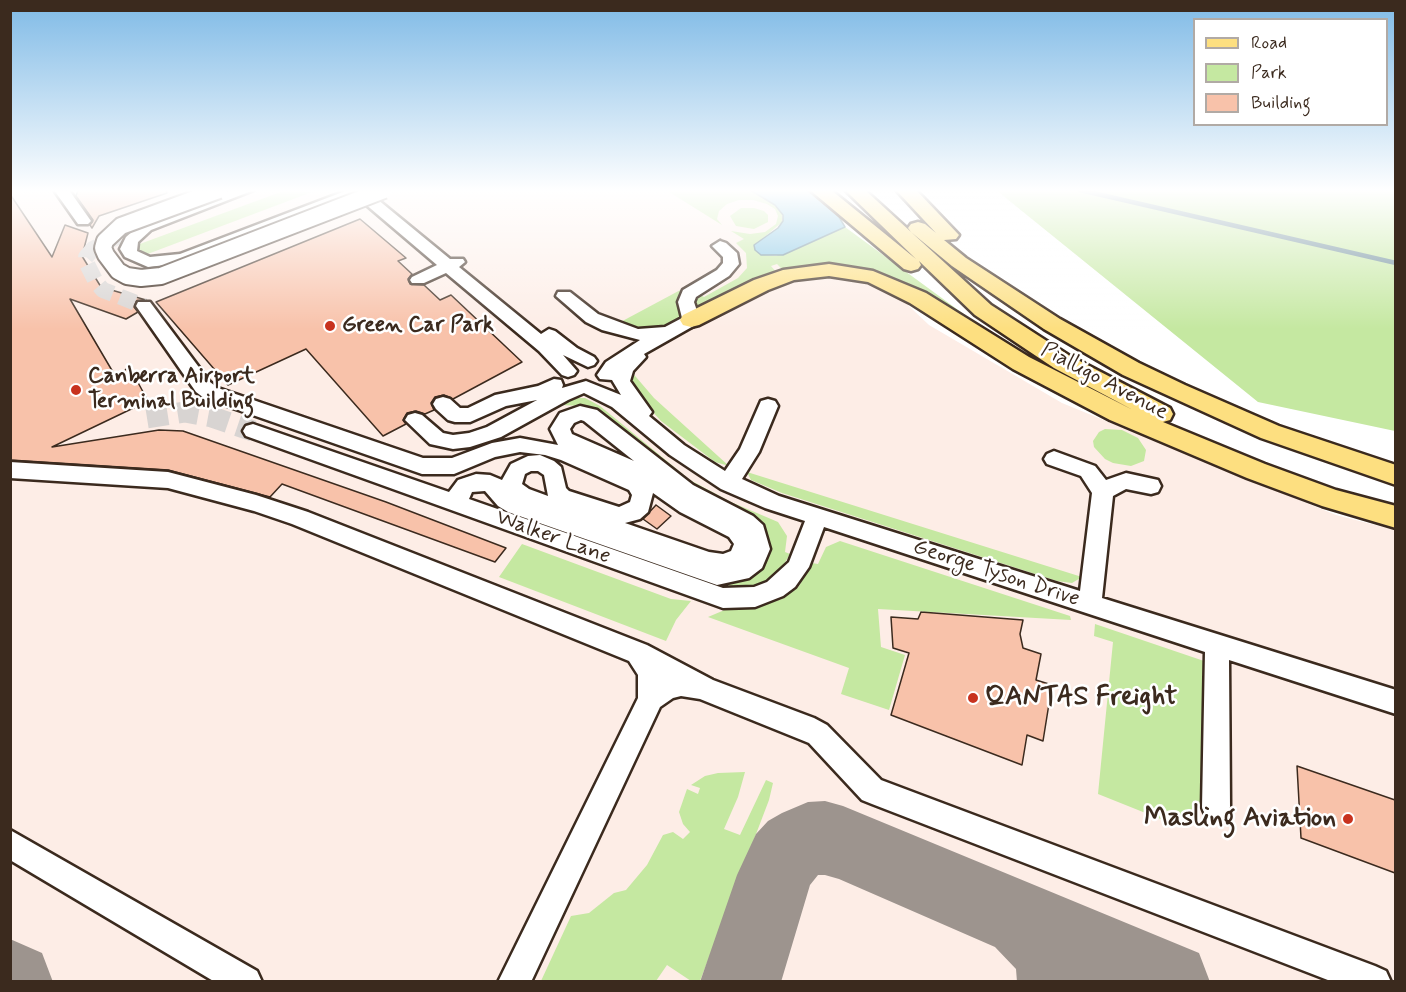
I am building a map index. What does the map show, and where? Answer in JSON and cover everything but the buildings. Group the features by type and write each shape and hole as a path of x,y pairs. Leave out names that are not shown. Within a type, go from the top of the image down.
{"main road":[{"path":"872,236 918,270 983,310"},
{"name":"Pialligo Avenue","path":"904,236 983,310 1062,362 1174,420 1260,457 1395,504"},
{"name":"Pialligo Avenue","path":"930,236 959,262 1089,346 1176,391 1314,448 1395,475"},
{"path":"950,236 1000,288"},
{"path":"687,323 760,285 790,274 829,270 873,278 909,293 1021,363 1119,414 1256,471 1332,499 1395,517"}],"street":[{"path":"111,236 104,244 106,255 118,271 127,276 141,278 160,276 263,236"},
{"path":"135,236 131,240 128,249 130,254 144,261 169,261 236,236"},
{"path":"418,236 564,347 603,366 619,402"},
{"path":"424,236 545,347 567,373 569,382 619,402"},
{"path":"687,323 686,302 689,294 723,273 731,264 731,256 720,246"},
{"path":"418,280 454,264"},
{"path":"564,296 592,318 617,329 645,335 687,323"},
{"path":"144,306 203,387 211,393 422,466 440,468 460,465 492,450 520,445 545,448 568,455 639,486 644,497 640,506 632,513 615,515 562,497 555,488 554,472 540,463 525,465 518,469 512,478 512,487 522,495 709,561 723,563 739,557 745,544 737,531 688,506 638,472 564,439 560,429 564,421 577,414 590,415 686,491 746,522 757,536 759,549 754,561 741,571 717,575 516,506 505,500 497,488 490,483 476,482 465,486 458,494 458,504"},
{"path":"415,420 437,439 453,442 470,440 494,432 561,395 598,384 612,366 624,357 687,323"},
{"path":"655,433 622,385 621,374 630,362 687,323"},
{"path":"443,404 455,415 470,416 508,397 543,392 567,373 574,364 608,356 623,348 626,337 617,329"},
{"name":"George Tyson Drive","path":"619,402 694,462 728,483 772,502 1395,702"},
{"path":"728,483 749,452 768,406"},
{"name":"Walker Lane","path":"253,431 707,594 730,599 763,594 787,580 798,567 818,516"},
{"path":"1054,459 1089,471 1103,492 1090,603"},
{"path":"10,470 168,480 256,503 638,653 705,689 805,727 818,734 872,790 1375,981"},
{"path":"1103,492 1116,483 1126,481 1151,486"},
{"path":"1216,807 1217,645"},
{"path":"638,653 650,673 651,699"},
{"path":"514,981 651,699 666,688 681,684 705,689"},
{"path":"10,844 246,981"}],"shaded area":[{"path":"10,236 834,236 929,325 1062,403 1336,515 1395,530 1395,981 11,981"}],"green space":[{"path":"161,236 195,236 145,255 139,252 137,245"},
{"path":"740,236 765,236 754,246 756,251 764,255 776,256 823,236 858,236 969,318 964,321 866,270 828,265 806,265 784,271 777,264 771,266 777,273 696,312 692,306 694,298 699,294 704,297 738,278 747,268 746,253 736,243 744,239"},
{"path":"1053,236 1395,236 1395,431 1258,402"},
{"path":"686,287 679,299 683,319 674,324 646,332 615,325"},
{"path":"630,370 654,398 729,466 715,462 661,421 632,389 628,376"},
{"path":"578,398 585,398 600,406 690,480 731,502 778,522 787,536 785,552 790,554 780,571 760,584 741,588 724,587 725,582 751,575 710,498 583,406 560,405"},
{"path":"1105,429 1122,430 1138,438 1146,450 1144,461 1131,466 1105,459 1094,447 1093,441 1099,432"},
{"path":"747,472 1082,577 1072,583 1057,581 782,493 751,480"},
{"path":"840,541 1070,616 1071,620 878,609 881,647 905,655 889,710 841,694 849,668 708,617 727,609 751,609 782,599 799,586 812,563 818,564 826,547"},
{"path":"522,544 671,599 691,601 676,620 666,641 499,577"},
{"path":"1095,624 1204,661 1200,805 1173,824 1098,794 1113,642 1094,636"},
{"path":"745,772 738,797 724,829 740,835 766,780 773,783 769,800 700,981 691,981 667,965 656,981 541,981 571,916 589,913 614,893 626,890 647,865 663,835 673,832 683,839 690,832 683,824 679,812 687,789 698,794 700,788 691,785 705,776"}],"water":[{"path":"766,236 824,236 783,255 761,255 755,250 754,245"}],"waterway":[{"path":"1280,236 1396,263"}],"taxiway":[{"path":"740,982 782,860 794,847 808,839 825,838 843,843 1022,919"},
{"path":"1022,919 1170,982"},
{"path":"1022,919 1033,928 1048,947 1054,958 1058,982"},
{"path":"10,979 13,982"}],"tunnel":[{"path":"118,236 93,249 86,257 86,262 96,282 103,290 144,306"},
{"path":"147,418 185,412 212,417 253,431"}],"place":[{"name":"Green Car Park","path":"330,326"},
{"name":"Canberra Airport Terminal Building","path":"76,390"},
{"name":"QANTAS Freight","path":"973,698"},
{"name":"Masling Aviation","path":"1348,819"}]}
